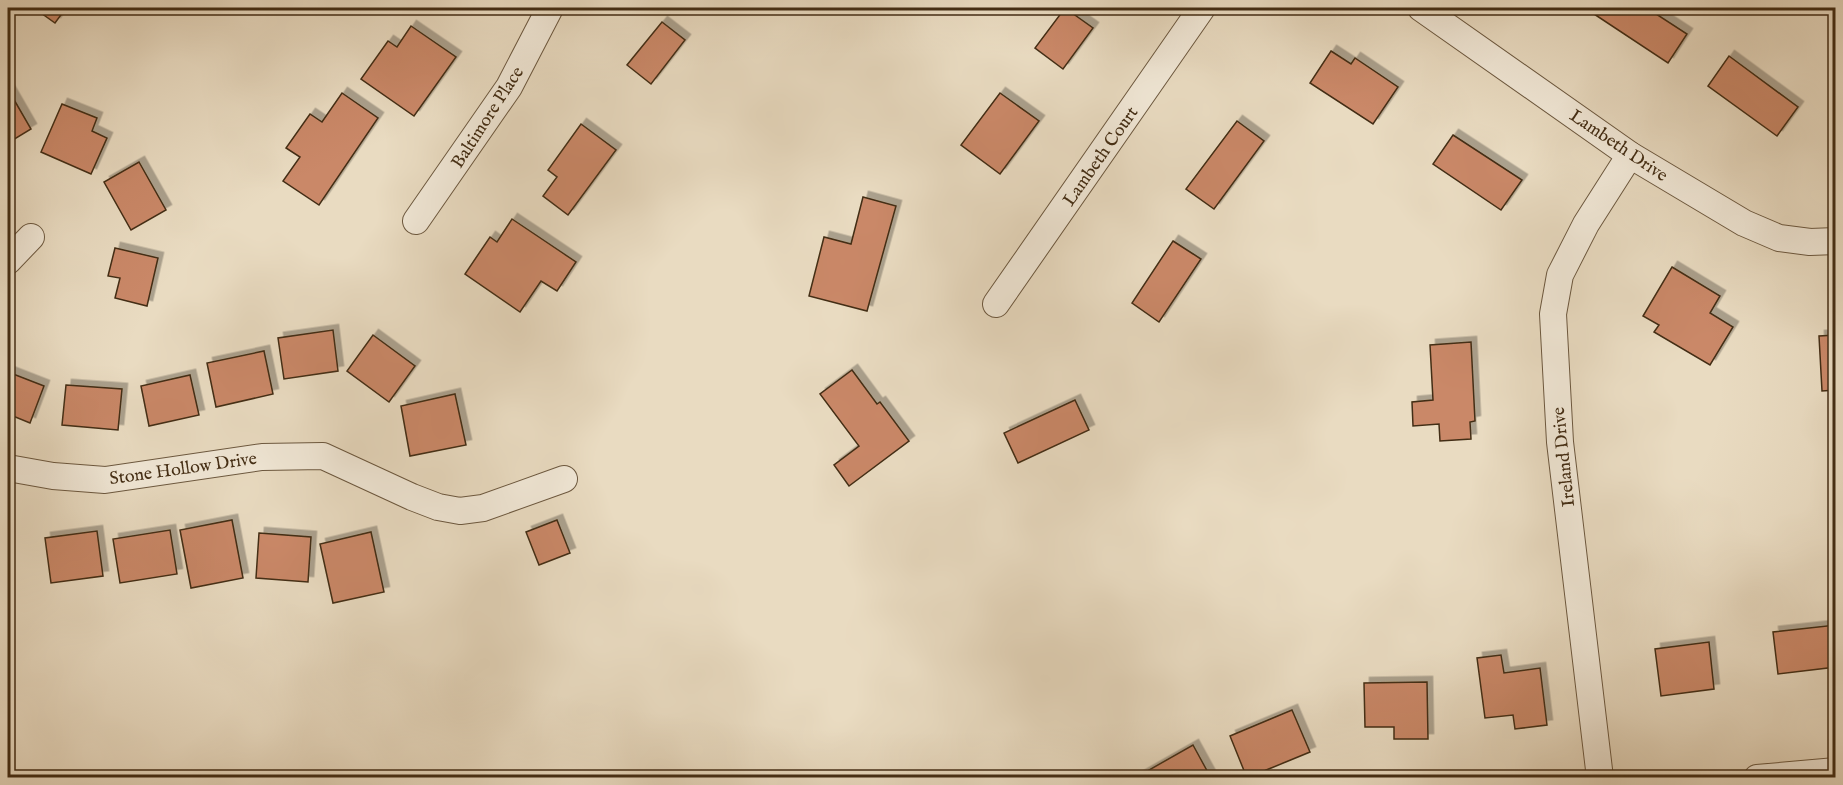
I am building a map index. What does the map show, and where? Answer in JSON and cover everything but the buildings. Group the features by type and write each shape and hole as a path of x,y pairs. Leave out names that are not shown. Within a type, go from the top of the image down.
{"street":[{"name":"Baltimore Place","path":"416,221 509,87 549,8"},
{"name":"Lambeth Court","path":"996,304 1202,8"},
{"name":"Lambeth Drive","path":"1421,8 1630,155 1744,223 1779,238 1810,242 1836,241"},
{"name":"Ireland Drive","path":"1600,777 1560,442 1553,314 1560,275 1586,224 1630,155"},
{"path":"8,261 31,237"},
{"name":"Stone Hollow Drive","path":"8,468 53,476 105,480 262,457 323,456 412,497 438,507 460,511 483,508 564,479"},
{"path":"1757,777 1836,771"}]}
